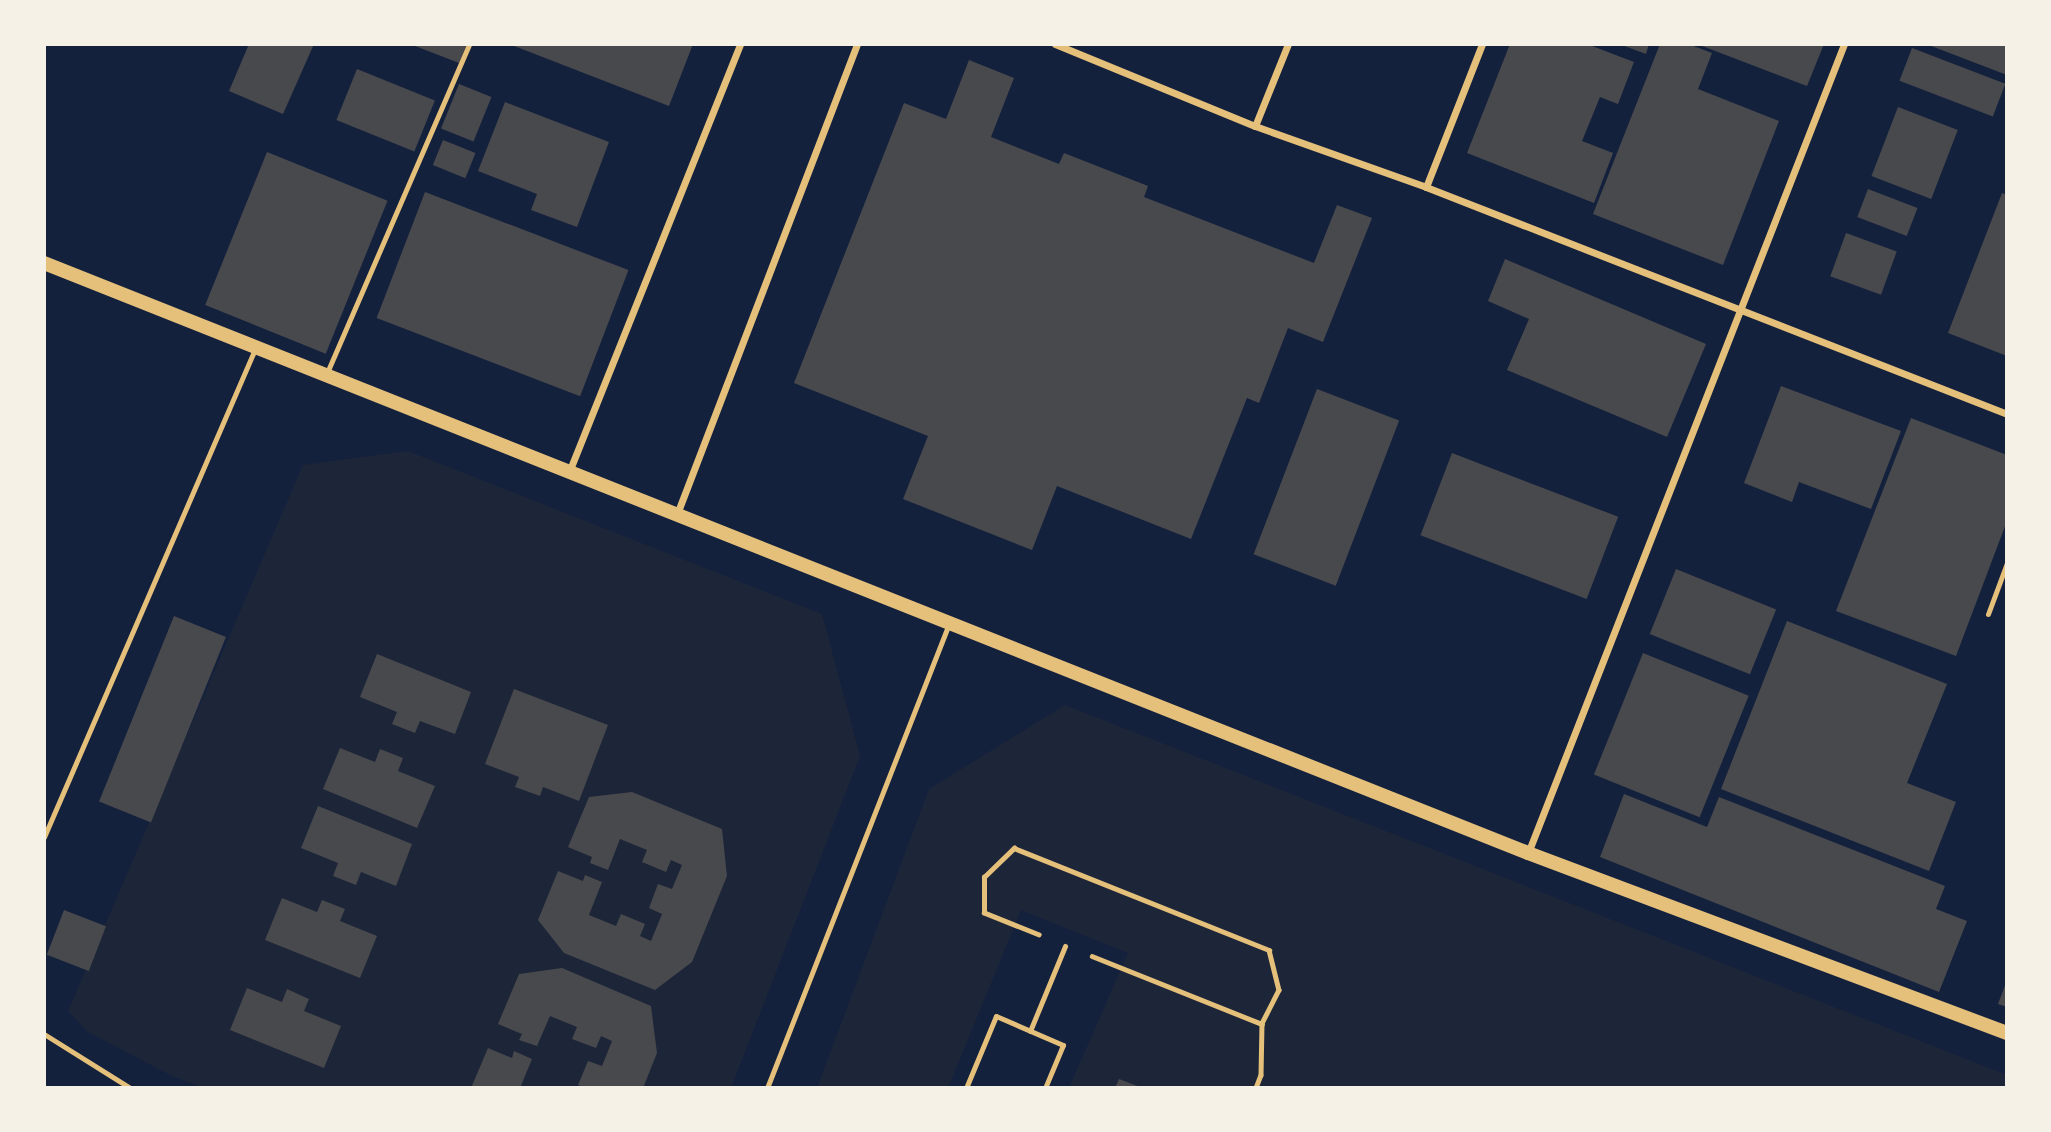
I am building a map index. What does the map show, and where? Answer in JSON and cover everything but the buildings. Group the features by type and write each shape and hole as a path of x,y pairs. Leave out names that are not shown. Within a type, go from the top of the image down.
{"main road":[{"path":"44,263 568,474 1528,853 2007,1033"}],"street":[{"path":"568,474 740,44"},
{"path":"677,515 857,44"},
{"path":"1055,44 1255,126 1426,187 2007,414"},
{"path":"1255,126 1288,44"},
{"path":"1426,187 1482,44"},
{"path":"1528,853 1844,44"}],"lane":[{"path":"325,377 470,44"},
{"path":"44,837 255,349"},
{"path":"1987,614 2007,564"},
{"path":"767,1088 948,623"},
{"path":"1030,1031 1065,946"},
{"path":"966,1088 996,1016 1063,1045 1045,1088"},
{"path":"44,1034 130,1088"}],"path":[{"path":"1256,1088 1261,1075 1262,1024 1279,990 1269,950 1014,848 984,877 984,913 1262,1024"}],"shaded area":[{"path":"408,451 822,614 860,756 731,1088 203,1088 170,1075 88,1032 68,1011 303,465"},
{"path":"1065,705 2007,1075 2007,1088 1143,1088 1127,1082 1125,1088 1069,1088 1128,953 1021,910 948,1088 817,1088 929,789"}]}
